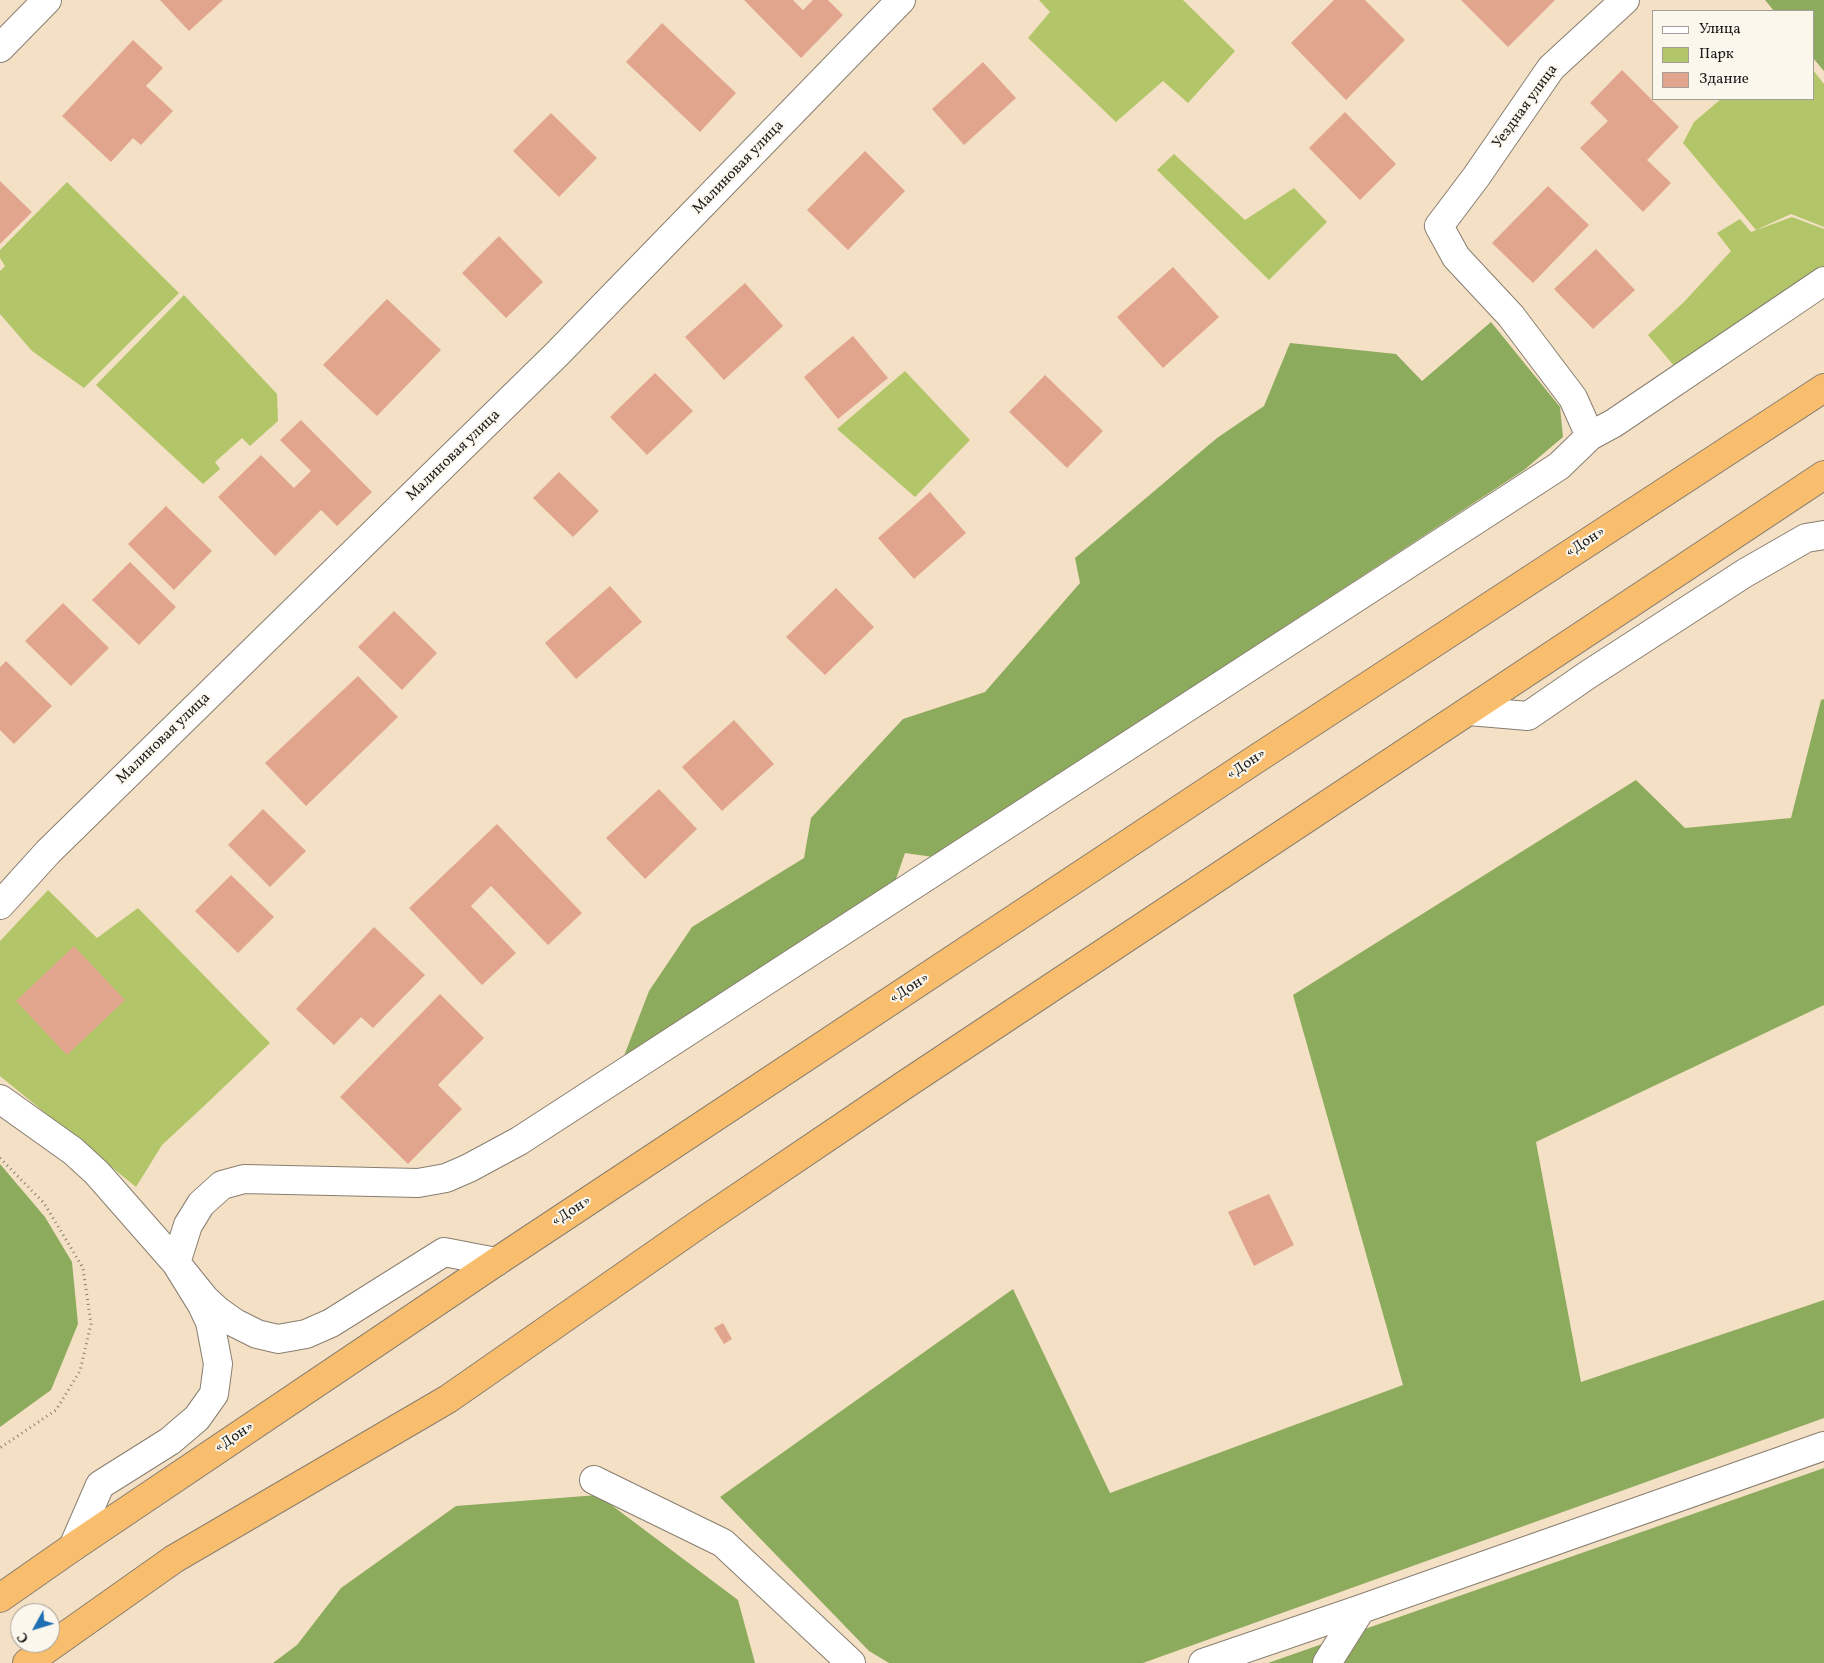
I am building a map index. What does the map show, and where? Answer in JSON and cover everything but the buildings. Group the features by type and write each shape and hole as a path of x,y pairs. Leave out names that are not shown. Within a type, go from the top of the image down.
{"highway":[{"name":"«Дон»","path":"0,1598 73,1546 496,1262 1266,752 1824,388"},
{"path":"27,1663 174,1559 448,1399 702,1222 906,1084 1824,475"}],"street":[{"path":"0,48 47,0"},
{"name":"Малиновая улица","path":"0,905 48,852 557,354 902,0"},
{"name":"Уездная улица","path":"1590,436 1573,398 1511,316 1456,257 1439,226 1476,177 1551,68 1625,0"},
{"path":"73,1546 100,1485 170,1441 197,1418 214,1394 218,1364 210,1322 202,1305 176,1263 192,1218 201,1204 222,1185 244,1180 418,1183 446,1178 519,1142 1559,466 1590,436 1614,424 1824,281"},
{"path":"1469,711 1528,716 1744,573 1806,538 1824,534"},
{"path":"0,1099 74,1151 97,1173 205,1299 218,1311 257,1334 278,1339 306,1334 331,1324 444,1252 496,1262"},
{"path":"1203,1663 1824,1446"},
{"path":"594,1480 723,1543 851,1663"},
{"path":"1327,1663 1361,1609"}],"path":[{"path":"0,1158 44,1203 83,1268 90,1324 80,1371 56,1410 0,1448"}],"green space":[{"path":"1039,0 1183,0 1235,51 1188,103 1163,81 1116,122 1028,38 1050,12"},
{"path":"1765,0 1824,0 1824,71 1814,59 1814,10 1773,10"},
{"path":"1814,71 1824,84 1824,227 1791,214 1756,230 1683,143 1694,122 1720,100 1814,100"},
{"path":"1174,154 1245,220 1294,188 1327,222 1269,280 1157,170"},
{"path":"67,182 179,293 84,388 32,351 0,314 0,271 5,266 0,258 0,250"},
{"path":"1792,217 1824,229 1824,275 1680,373 1648,335 1684,302 1731,251 1717,233 1740,219 1751,232"},
{"path":"184,295 277,394 278,421 250,446 242,438 215,462 220,469 203,484 96,385"},
{"path":"1491,322 1560,407 1563,437 1524,470 933,857 905,853 895,882 662,1040 624,1056 649,991 692,927 804,858 811,818 903,719 985,692 1080,583 1075,558 1217,438 1264,406 1290,343 1396,354 1422,381"},
{"path":"905,371 970,440 915,497 837,429"},
{"path":"1824,699 1824,1005 1536,1142 1581,1382 1824,1300 1824,1418 1143,1663 889,1663 869,1651 720,1497 1013,1289 1110,1493 1403,1385 1293,995 1636,780 1685,828 1791,818 1821,700"},
{"path":"48,890 97,938 138,908 270,1043 162,1145 136,1187 0,1076 0,941"},
{"path":"0,1164 45,1217 72,1262 78,1324 51,1390 0,1427"},
{"path":"1824,1468 1824,1663 1268,1663"},
{"path":"598,1495 738,1600 755,1663 273,1663 297,1645 341,1588 456,1506"}]}
